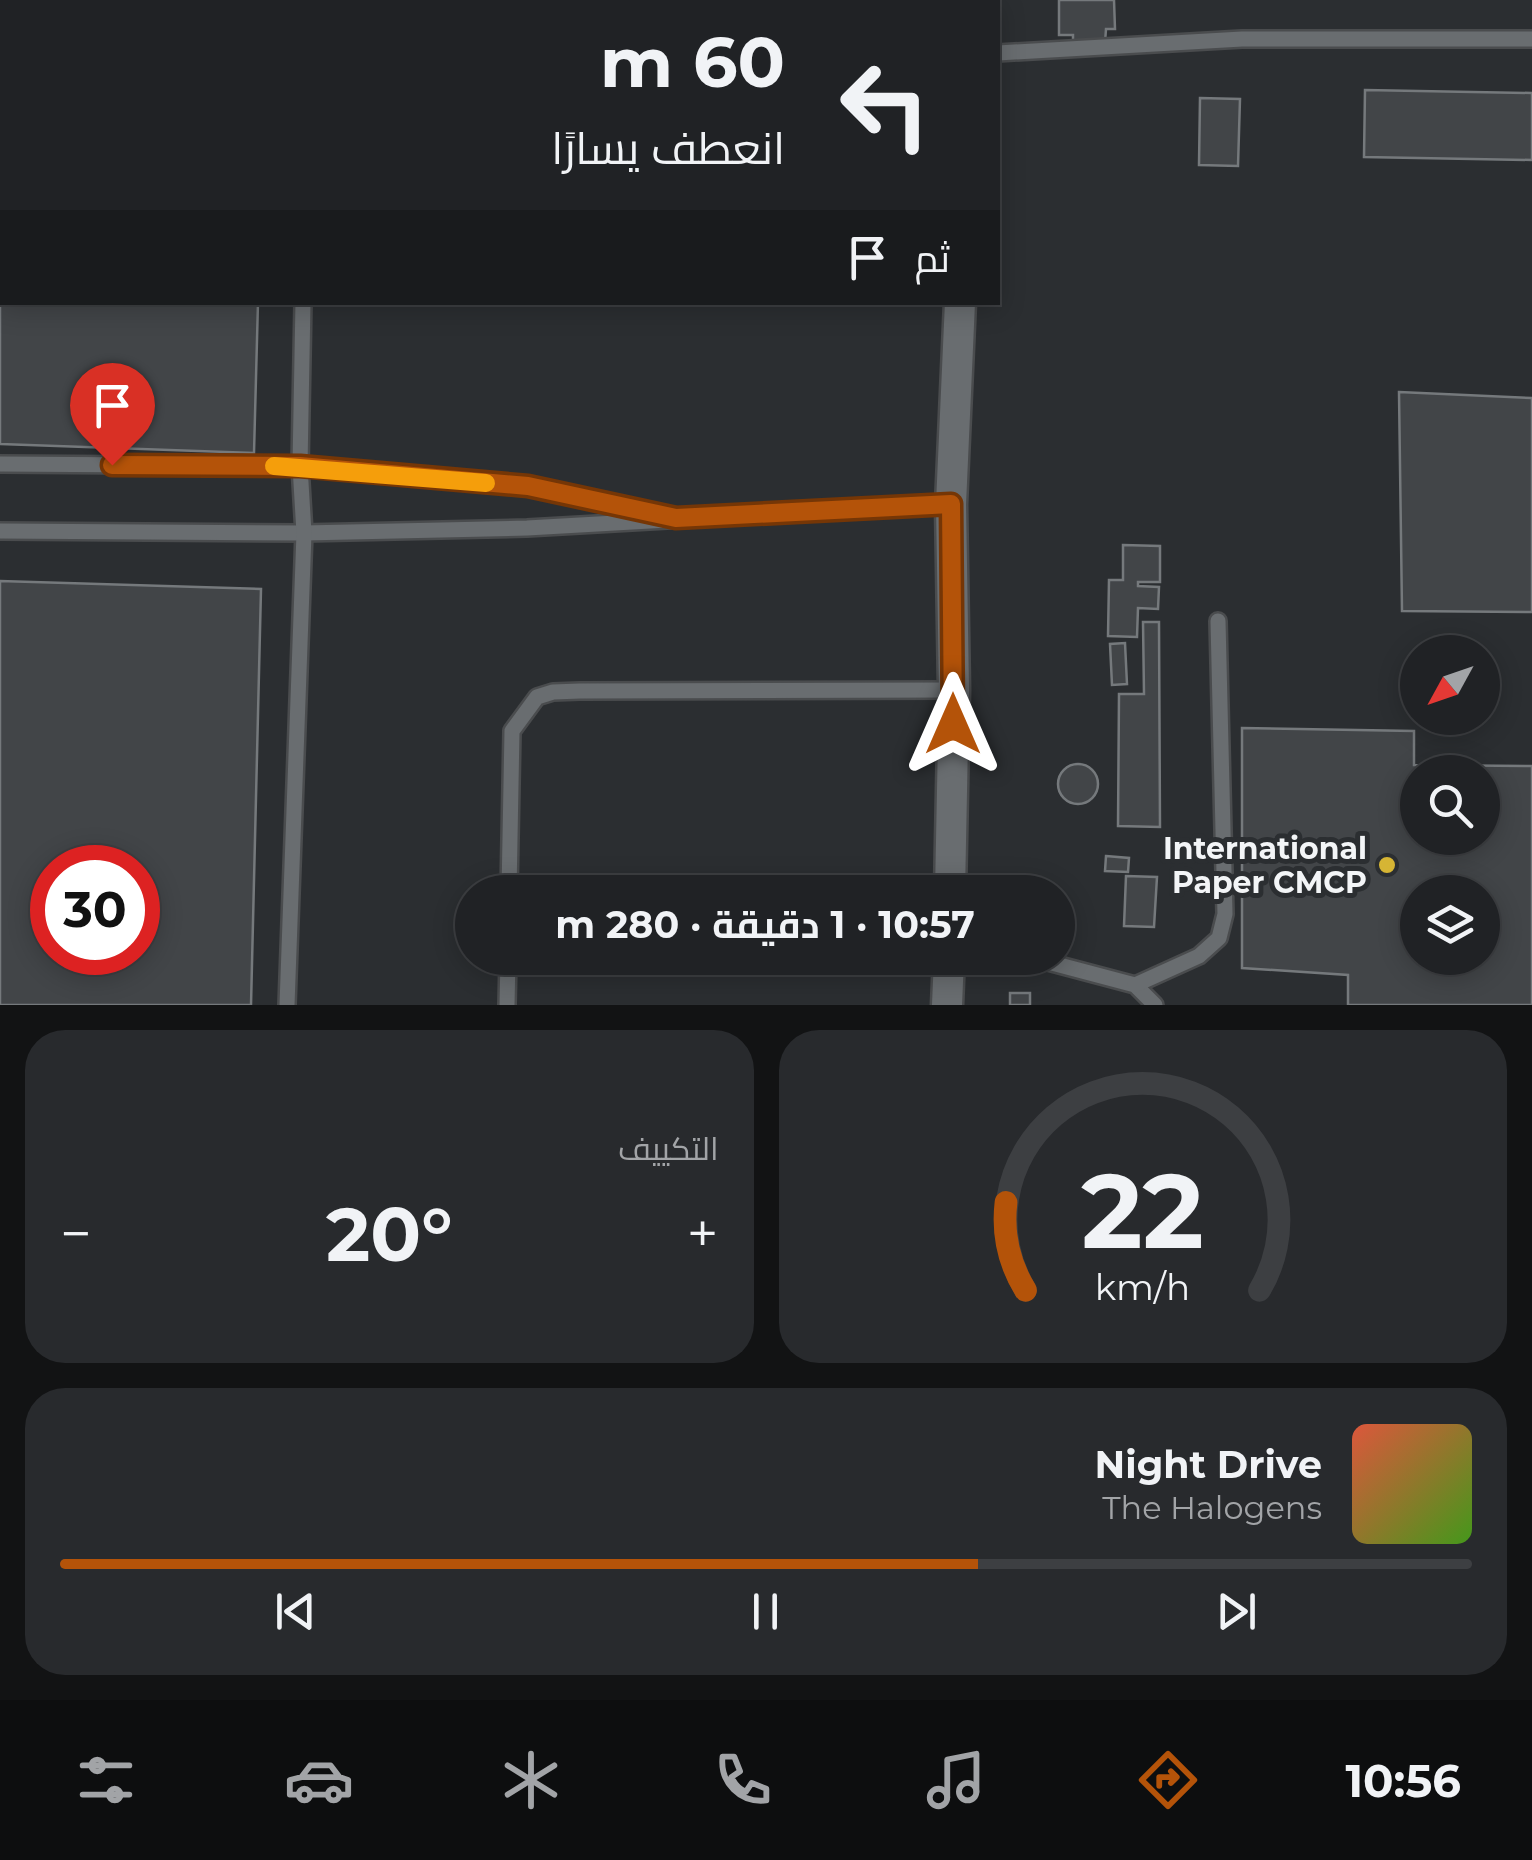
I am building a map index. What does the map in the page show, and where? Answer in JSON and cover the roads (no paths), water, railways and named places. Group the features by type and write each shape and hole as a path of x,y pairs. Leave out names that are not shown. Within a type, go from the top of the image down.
{"street":[{"path":"950,875 954,690 951,504 960,305"},
{"path":"947,1005 948,975"}],"lane":[{"path":"1000,53 1242,39 1532,39"},
{"path":"287,1005 304,533 300,466 303,305"},
{"path":"0,464 300,466 528,486 676,518"},
{"path":"0,532 304,533 526,528 951,504"},
{"path":"1135,986 1199,956 1218,938 1226,914 1218,620"},
{"path":"509,875 512,732 537,698 553,692 580,691 954,690"},
{"path":"1075,970 1135,986 1155,1005"},
{"path":"507,1005 508,975"}],"place":[{"name":"International Paper CMCP","path":"1387,865"}]}
